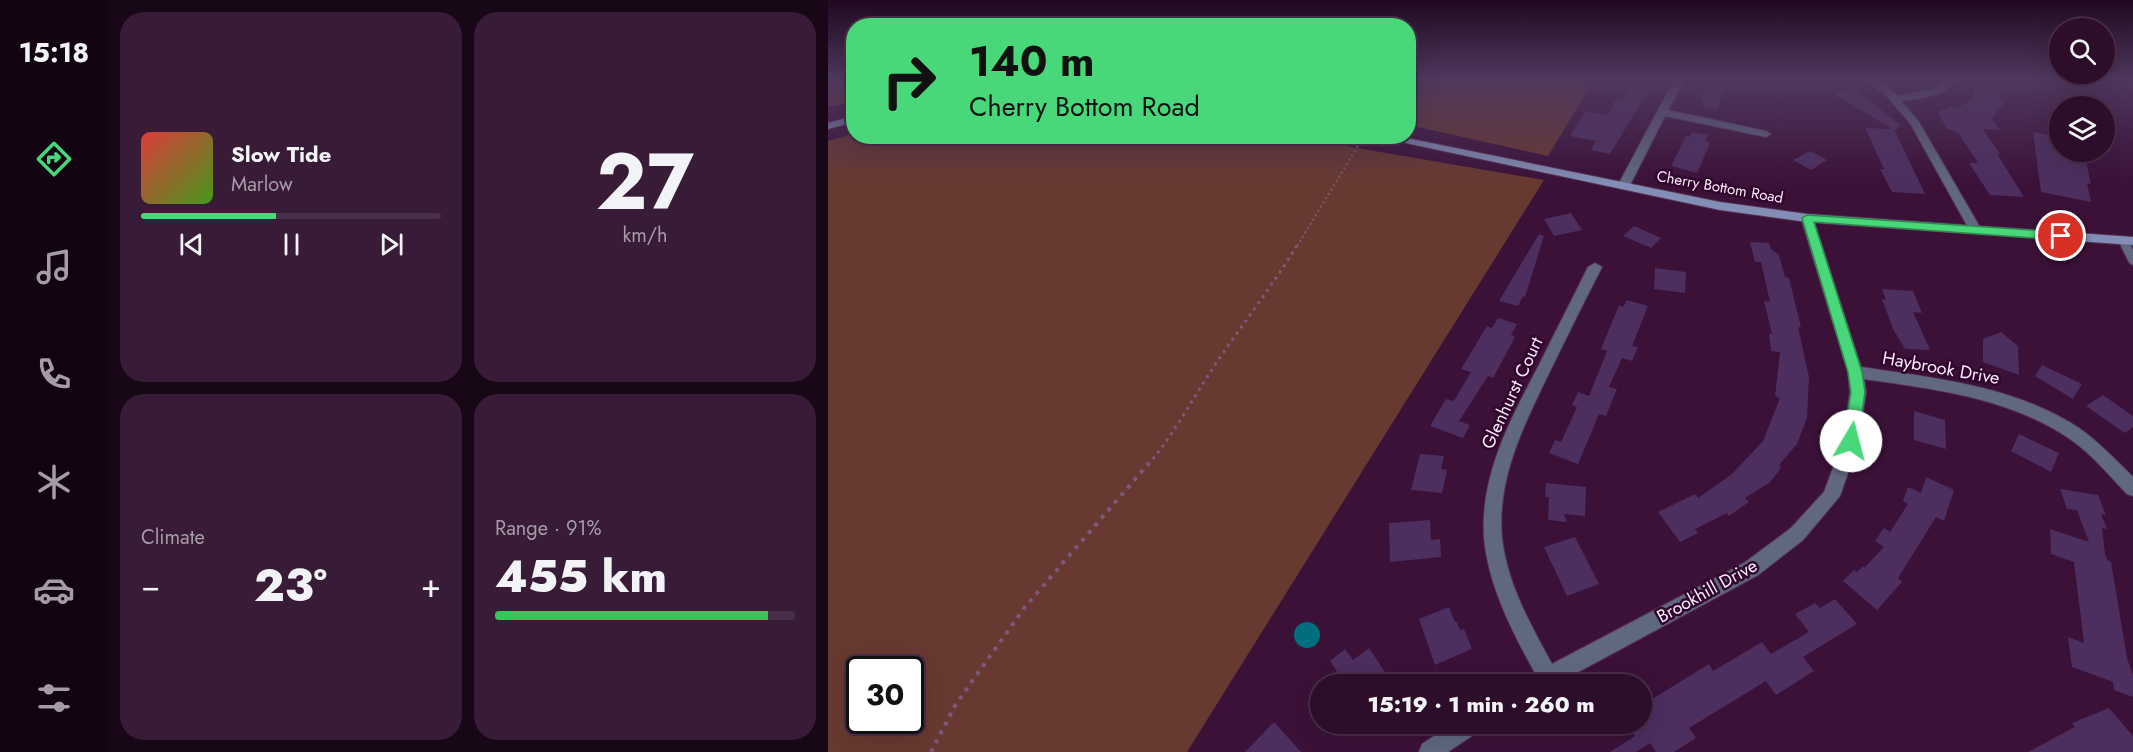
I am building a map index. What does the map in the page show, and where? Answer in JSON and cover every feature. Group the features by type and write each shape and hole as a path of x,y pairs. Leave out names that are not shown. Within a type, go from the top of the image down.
{"main road":[{"path":"828,126 846,121"},
{"name":"Cherry Bottom Road","path":"1416,144 1720,206 1807,218 2128,241"}],"street":[{"path":"1624,185 1661,113"},
{"path":"1667,113 1766,134"},
{"path":"1907,113 1975,229"},
{"name":"Brookhill Drive","path":"1553,674 1751,569 1797,534 1831,496 1851,441 1858,392 1855,372 1807,218"},
{"name":"Glenhurst Court","path":"1539,674 1516,620 1497,562 1492,506 1497,475 1511,436 1595,267"},
{"name":"Haybrook Drive","path":"1855,372 1972,390 2020,404 2071,431 2097,450 2133,489"},
{"path":"1430,752 1455,734"}],"lane":[{"path":"2128,241 2133,260"}],"path":[{"path":"931,752 956,704 1025,608 1164,446 1217,362 1276,280 1359,144"}],"shaded area":[{"path":"1416,113 1574,113 1548,156 1416,127"},
{"path":"846,136 846,144 1334,144 1544,180 1187,752 828,752 828,141"},
{"path":"1307,622 1316,626 1320,635 1316,644 1307,648 1298,644 1294,635 1298,626"}],"building":[{"path":"1585,113 1608,115 1609,113 1635,113 1610,154 1591,150 1596,141 1570,136"},
{"path":"1866,113 1886,113 1900,125 1895,131 1925,194 1892,192 1880,169 1884,169 1865,128 1892,129"},
{"path":"1938,113 1997,113 1992,120 2000,130 1983,129 2024,197 1990,195 1969,163 1978,163 1959,134 1947,128"},
{"path":"1692,132 1708,135 1705,141 1710,143 1697,173 1671,166 1686,136 1690,137"},
{"path":"2033,132 2049,135 2049,162 2086,162 2091,184 2087,183 2091,202 2041,192"},
{"path":"1810,151 1827,160 1811,170 1793,160"},
{"path":"1571,213 1582,230 1554,236 1544,219"},
{"path":"1634,226 1661,238 1651,248 1623,236"},
{"path":"1539,234 1544,236 1525,297 1523,296 1518,306 1499,301"},
{"path":"1750,242 1769,243 1771,249 1779,255 1785,277 1789,278 1801,327 1798,327 1809,377 1807,418 1797,444 1779,465 1781,466 1779,471 1769,483 1745,498 1749,502 1729,516 1727,513 1695,529 1698,533 1680,542 1658,512 1695,494 1698,498 1732,474 1763,441 1780,398 1775,396 1780,352 1771,351 1769,334 1772,334 1764,301 1770,302 1761,262 1755,262"},
{"path":"1655,268 1686,272 1685,293 1654,289"},
{"path":"1882,289 1913,291 1922,313 1913,312 1930,350 1905,349 1893,329 1882,299 1886,300"},
{"path":"1627,300 1648,306 1632,346 1638,347 1632,361 1622,358 1609,387 1617,389 1606,416 1599,414 1578,464 1549,453 1555,440 1561,442 1577,407 1572,405 1578,392 1589,396 1607,351 1601,349 1619,305 1623,307"},
{"path":"1498,318 1517,324 1511,335 1515,337 1493,378 1488,376 1459,421 1470,425 1463,438 1430,426 1446,399 1454,401 1471,372 1461,369 1487,326 1492,328"},
{"path":"2001,332 2018,346 2019,375 1983,362 1983,339"},
{"path":"2042,365 2082,384 2073,399 2035,376"},
{"path":"2103,395 2133,416 2133,427 2125,433 2086,406"},
{"path":"1914,411 1945,420 1946,449 1914,440"},
{"path":"2019,434 2059,453 2051,472 2011,451"},
{"path":"1420,454 1444,456 1441,469 1447,470 1442,493 1411,490"},
{"path":"1926,477 1954,490 1944,521 1936,517 1898,578 1902,582 1877,610 1843,581 1854,570 1857,572 1863,566 1864,568 1884,547 1875,541 1884,528 1890,532 1908,504 1903,501 1908,487 1921,493"},
{"path":"1546,483 1586,487 1585,516 1564,514 1567,522 1548,520 1549,497 1545,497"},
{"path":"2060,489 2098,495 2106,515 2101,514 2107,529 2102,528 2105,554 2107,560 2111,562 2127,658 2133,675 2133,697 2114,690 2113,682 2072,667 2068,637 2084,643 2074,562 2051,554 2050,529 2089,542 2077,510 2067,509"},
{"path":"1430,520 1431,540 1440,539 1441,557 1390,562 1389,523"},
{"path":"1575,537 1599,584 1567,596 1544,547"},
{"path":"1835,599 1857,624 1803,657 1814,671 1776,695 1766,681 1689,728 1696,738 1674,752 1656,752 1650,743 1636,752 1610,752 1635,736 1634,734 1652,734 1652,699 1709,664 1713,671 1762,642 1771,654 1809,632 1795,614 1815,603 1820,608"},
{"path":"1449,607 1460,630 1464,629 1472,649 1435,665 1419,619"},
{"path":"1369,648 1386,674 1333,674 1337,671 1330,661 1345,649 1353,660"},
{"path":"2109,708 2133,736 2133,752 2028,752 2075,727 2072,723"},
{"path":"1274,722 1301,752 1245,752"}],"route":[{"path":"1851,441 1858,392 1855,372 1807,218 2061,236"}]}
